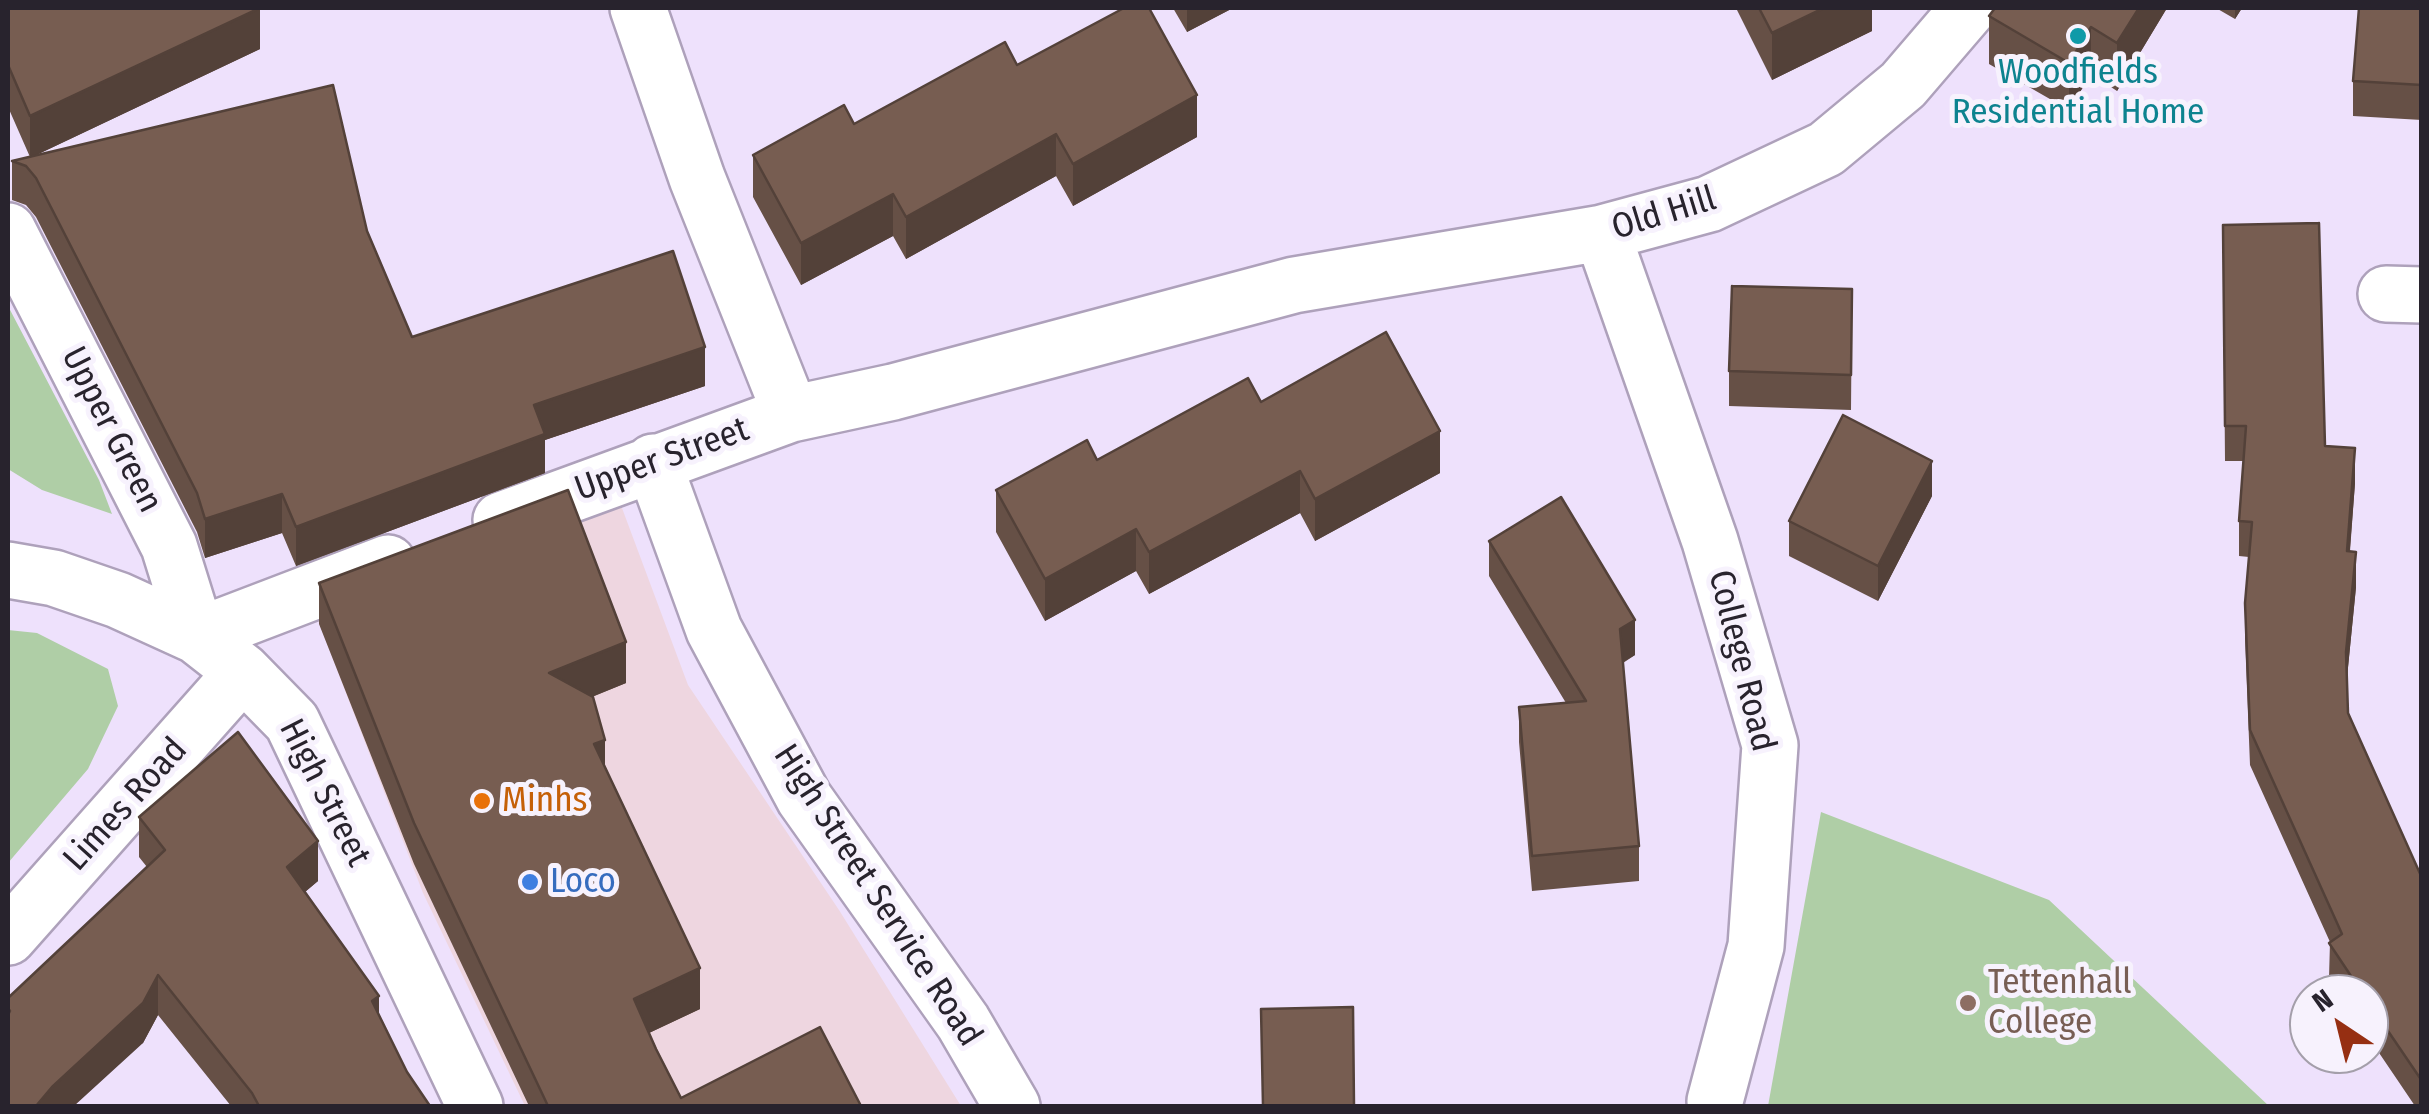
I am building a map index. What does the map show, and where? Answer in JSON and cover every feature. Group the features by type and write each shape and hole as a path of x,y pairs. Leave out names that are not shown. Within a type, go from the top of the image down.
{"street":[{"name":"Upper Street","path":"638,8 697,178 790,414"},
{"name":"Old Hill","path":"1294,285 1602,234 1709,204 1826,149 1903,85 1970,8"},
{"name":"Upper Green","path":"8,231 170,546 197,636"},
{"name":"College Road","path":"1602,234 1710,540 1770,745 1756,946 1715,1101"},
{"name":"Upper Street","path":"197,636 790,414 893,392 1294,285"},
{"name":"High Street Service Road","path":"654,462 714,630 804,798 963,1022 1012,1106"},
{"name":"High Street","path":"8,570 54,578 118,600 197,636 243,672 292,722 475,1106"},
{"name":"Limes Road","path":"8,937 243,672"}],"shaded area":[{"path":"619,500 688,685 839,910 961,1106 525,1106 423,893 317,618"}],"green space":[{"path":"8,306 99,480 112,514 42,490 8,469"},
{"path":"8,630 37,633 108,669 118,706 88,769 8,863"},
{"name":"Tettenhall College","path":"1821,812 2049,900 2269,1106 1768,1106"}],"building":[{"path":"8,8 260,8 30,116 8,65"},
{"path":"1124,8 1149,8 1197,95 1073,164 1056,134 906,217 893,194 801,243 753,155 844,105 854,124 1005,42 1017,65"},
{"path":"1759,8 1824,8 1772,33"},
{"path":"1995,8 2139,8 2117,43 2091,27 2069,63 1989,16"},
{"path":"2359,8 2422,8 2422,85 2353,81"},
{"path":"333,85 367,231 412,337 673,251 705,347 534,405 545,434 296,527 282,494 205,519 197,493 36,178 26,166 12,161"},
{"path":"2319,223 2325,446 2355,448 2347,551 2356,552 2346,652 2348,713 2422,878 2422,1081 2389,1032 2389,974 2350,974 2329,943 2342,934 2250,730 2245,603 2252,522 2239,521 2246,426 2225,426 2223,225"},
{"path":"1732,286 1852,289 1851,375 1729,371"},
{"path":"1386,332 1440,431 1315,499 1300,471 1149,552 1136,529 1045,579 996,490 1087,440 1097,460 1248,378 1261,402"},
{"path":"1843,415 1932,461 1878,566 1789,521"},
{"path":"568,490 626,642 549,673 593,697 605,740 594,744 700,968 634,999 656,1049 681,1098 820,1027 861,1106 548,1106 414,823 319,583"},
{"path":"1561,497 1635,620 1620,629 1639,846 1532,856 1519,707 1586,701 1489,541"},
{"path":"238,732 318,841 287,867 379,996 372,1001 407,1072 430,1106 259,1106 158,975 143,1003 36,1106 8,1106 8,998 165,850 139,817"},
{"path":"1353,1007 1354,1106 1263,1106 1261,1009"}],"place":[{"name":"Woodfields Residential Home","path":"2078,36"},
{"name":"Minhs","path":"482,801"},
{"name":"Loco","path":"530,882"},
{"name":"Tettenhall College","path":"1968,1003"}]}
